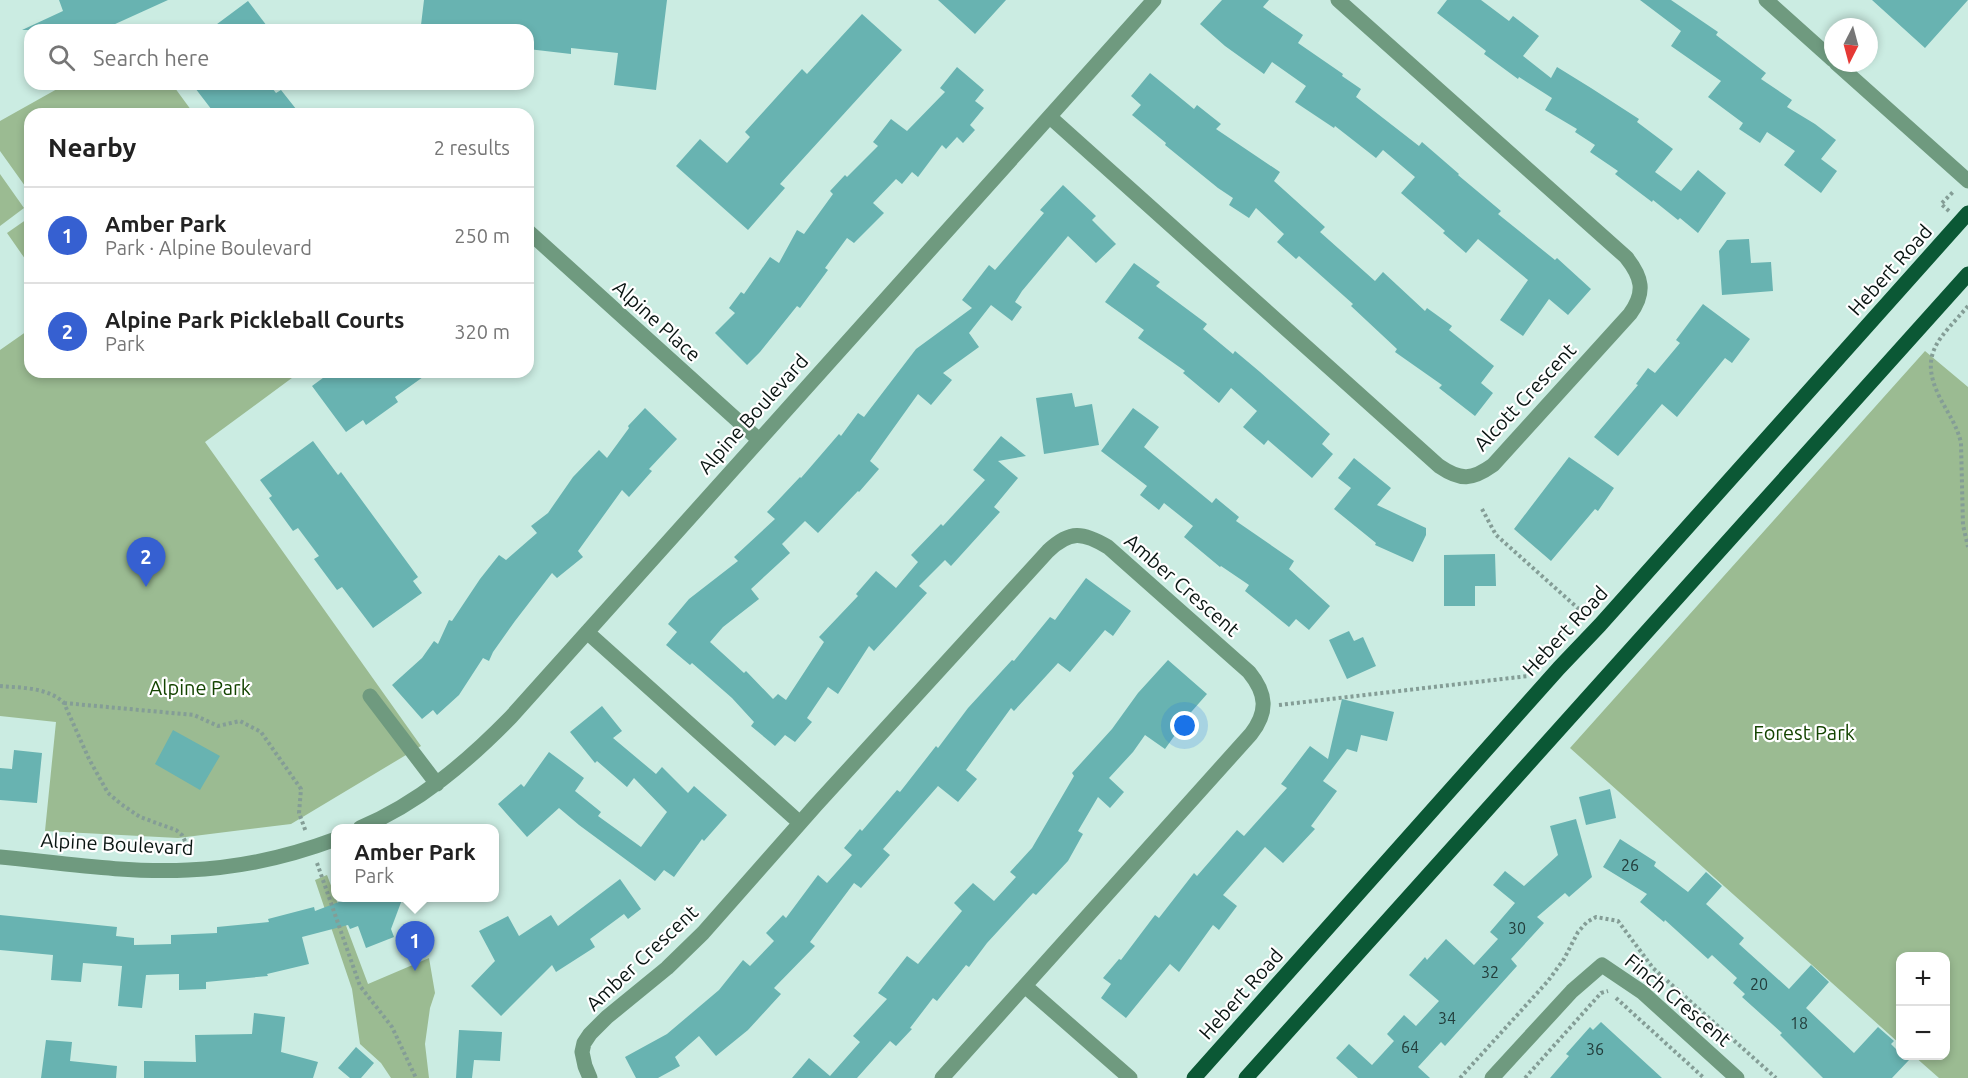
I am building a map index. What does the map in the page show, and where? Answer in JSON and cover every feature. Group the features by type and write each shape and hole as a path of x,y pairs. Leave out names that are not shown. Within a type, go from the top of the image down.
{"main road":[{"name":"Hebert Road","path":"1194,1078 1968,213"},
{"path":"1246,1078 1968,274"}],"street":[{"name":"Alpine Boulevard","path":"368,824 402,807 437,784 481,747 1154,0"},
{"name":"Alcott Crescent","path":"1050,117 1439,466 1453,475 1477,476 1493,465 1630,314 1639,296 1640,279 1626,257 1338,0"},
{"path":"1766,0 1824,52"},
{"path":"1846,72 1968,181"},
{"name":"Alpine Place","path":"534,237 758,439"},
{"name":"Amber Crescent","path":"590,1078 582,1052 584,1043 590,1034 686,951 1048,551 1067,536 1086,536 1108,547 1249,672 1258,683 1264,706"},
{"path":"587,632 800,823"},
{"path":"370,696 437,784"},
{"path":"942,1078 1251,734 1258,725 1264,706"},
{"name":"Alpine Boulevard","path":"0,857 124,869 189,870 247,864 287,855 331,841"},
{"name":"Finch Crescent","path":"1492,1078 1572,991 1602,965 1642,992 1737,1078"},
{"path":"1025,986 1130,1078"}],"path":[{"path":"1968,306 1935,345 1930,374 1958,430 1961,443 1963,525 1968,547"},
{"path":"1482,509 1496,535 1582,612"},
{"path":"1264,706 1530,676"},
{"path":"0,686 49,693 58,697 64,703 89,759 108,793 140,817 176,831 182,835 186,843"},
{"path":"64,703 194,715 218,726 240,721 261,732 301,789 299,813 308,836"},
{"path":"315,859 360,986 392,1027 416,1078"},
{"path":"1525,1078 1601,993 1608,991 1704,1078"}],"green space":[{"path":"55,90 176,90 190,108 24,108 24,185 0,151 0,121"},
{"path":"0,174 24,208 0,226"},
{"path":"24,221 24,257 7,233"},
{"name":"Alpine Park","path":"24,333 24,378 292,378 205,442 421,746 291,824 178,838 45,831 56,722 0,716 0,350"},
{"name":"Forest Park","path":"1925,351 1968,387 1968,1078 1939,1078 1919,1060 1950,1060 1950,952 1896,952 1896,1040 1570,748"},
{"path":"327,875 331,886 331,902 337,902 368,984 429,958 435,993 430,1008 425,1044 429,1078 391,1078 381,1063 360,1044 352,989 315,880"}],"building":[{"path":"59,0 168,0 115,24 35,24 63,11"},
{"path":"424,0 667,0 656,90 614,85 618,53 571,48 571,54 534,50 534,24 421,24"},
{"path":"938,0 1006,0 975,34"},
{"path":"1222,0 1269,0 1263,7 1303,35 1298,43 1361,89 1356,97 1419,146 1422,142 1501,211 1498,214 1555,260 1557,258 1591,289 1568,315 1549,299 1523,336 1500,320 1528,280 1478,239 1466,253 1443,233 1445,231 1401,193 1415,177 1383,150 1376,158 1335,126 1334,128 1295,102 1306,86 1272,62 1264,74 1225,46 1200,24"},
{"path":"1447,0 1481,0 1509,21 1513,16 1539,36 1523,56 1551,78 1557,67 1591,88 1639,119 1637,122 1673,149 1655,172 1681,191 1698,170 1726,193 1698,233 1680,218 1678,220 1653,200 1652,202 1615,174 1618,171 1590,152 1595,145 1575,132 1577,129 1545,110 1552,98 1519,77 1518,79 1484,54 1486,51 1437,13"},
{"path":"1640,0 1671,0 1718,32 1716,35 1766,73 1761,79 1792,100 1787,107 1836,140 1821,159 1837,171 1821,193 1784,165 1795,151 1767,132 1760,143 1739,129 1743,123 1708,97 1721,81 1671,46 1681,31"},
{"path":"1872,0 1968,0 1925,48"},
{"path":"248,1 265,24 217,24"},
{"path":"862,14 902,50 780,184 785,188 748,230 676,166 700,139 727,163 750,137 745,132 802,69 807,74"},
{"path":"957,67 984,90 975,101 984,108 970,125 975,130 963,143 957,137 946,149 942,145 918,177 912,172 902,184 896,179 873,203 884,213 854,243 847,238 825,268 828,270 800,308 797,306 747,365 715,333 735,313 729,308 741,292 744,294 770,257 779,263 797,230 804,234 833,194 830,191 878,146 873,142 891,119 907,131 945,92 940,88"},
{"path":"1150,73 1194,109 1197,105 1221,124 1216,129 1280,172 1274,181 1325,227 1320,232 1375,281 1383,272 1425,311 1427,308 1452,326 1449,330 1494,366 1481,383 1493,393 1475,416 1439,388 1442,385 1395,352 1397,349 1351,306 1353,304 1299,256 1296,259 1277,242 1284,234 1256,208 1249,218 1229,205 1233,198 1165,145 1166,143 1132,115 1141,105 1131,96"},
{"path":"197,90 274,90 276,93 281,90 295,108 210,108"},
{"path":"1063,185 1096,216 1092,220 1116,244 1096,263 1068,236 1022,291 1015,302 1022,307 1012,321 991,305 969,333 979,347 943,373 952,380 931,405 918,394 870,461 879,469 818,533 805,521 782,544 790,553 751,589 759,599 723,627 710,642 744,673 746,671 773,699 778,694 786,700 824,642 819,637 858,596 856,594 876,571 896,588 918,562 911,555 941,524 943,526 985,480 973,470 1001,436 1026,456 998,461 1018,478 994,507 1000,512 951,566 945,560 919,586 927,593 874,651 869,646 838,694 828,687 807,718 812,722 795,742 785,735 775,746 751,726 754,722 732,698 692,663 690,665 666,645 677,632 668,624 689,599 738,561 734,557 775,519 767,512 801,478 839,434 841,436 858,413 864,417 916,349 972,308 962,300 989,265 995,270 1044,213 1040,210"},
{"path":"1749,239 1751,263 1771,262 1773,291 1722,295 1719,251 1727,240"},
{"path":"1134,263 1160,282 1156,286 1207,324 1203,329 1233,354 1235,351 1330,434 1322,444 1333,454 1312,478 1268,440 1264,445 1243,427 1257,411 1231,388 1219,403 1183,373 1185,371 1138,338 1144,330 1105,302"},
{"path":"1703,304 1750,339 1732,363 1725,358 1677,417 1662,404 1618,456 1594,437 1638,385 1636,384 1648,368 1655,373 1680,343 1676,340"},
{"path":"323,378 422,378 395,397 398,402 366,425 363,420 346,432 312,386"},
{"path":"1072,393 1075,407 1092,404 1099,445 1044,454 1036,398"},
{"path":"645,408 677,439 649,469 652,471 629,497 622,490 578,551 583,557 557,578 552,573 515,621 489,661 483,658 459,695 437,715 433,710 422,719 392,685 422,658 434,641 438,644 449,620 452,621 499,555 506,560 537,533 531,526 548,513 573,477 599,450 607,458 629,428 628,426"},
{"path":"1133,408 1159,427 1144,447 1212,503 1216,498 1239,517 1236,521 1294,561 1289,569 1330,606 1309,630 1296,619 1289,627 1245,591 1249,585 1220,567 1184,537 1193,526 1164,503 1159,510 1140,495 1147,486 1101,451"},
{"path":"313,441 338,475 341,472 418,577 413,581 422,593 373,628 342,587 337,590 314,559 319,556 298,528 293,531 269,498 272,496 260,480"},
{"path":"1569,457 1614,488 1598,511 1595,509 1551,561 1514,529"},
{"path":"1354,458 1391,488 1377,505 1426,528 1426,535 1413,562 1375,545 1376,543 1334,509 1351,488 1338,478"},
{"path":"1495,554 1496,586 1475,586 1475,606 1444,606 1444,555"},
{"path":"1086,578 1131,611 1113,636 1105,630 1070,672 1058,663 1014,711 1011,708 966,770 977,779 958,802 938,786 883,849 890,855 861,888 854,883 810,942 815,946 774,988 781,994 748,1030 716,1056 699,1036 675,1057 680,1066 658,1078 636,1078 625,1057 667,1034 719,990 743,960 750,966 774,941 766,933 783,915 786,918 818,875 827,883 852,855 844,848 860,829 862,831 897,790 900,792 936,746 938,748 968,708 1012,660 1014,661 1050,617 1055,620"},
{"path":"1349,631 1354,641 1363,637 1376,666 1347,679 1329,640"},
{"path":"1168,660 1207,694 1178,727 1180,728 1165,749 1145,735 1109,778 1124,792 1110,808 1098,797 1078,831 1083,834 1068,861 1036,895 1033,893 987,943 969,967 966,965 937,1001 933,998 910,1028 912,1029 896,1046 890,1041 857,1078 792,1078 809,1058 830,1076 860,1042 853,1036 887,999 878,993 907,956 918,964 962,911 954,903 973,883 994,901 1016,877 1010,872 1032,848 1074,776 1072,773 1112,729 1138,693"},
{"path":"1342,699 1394,712 1387,741 1361,735 1357,752 1347,749 1323,781 1337,791 1311,826 1315,829 1283,863 1265,847 1223,895 1237,906 1219,930 1213,925 1179,972 1170,964 1126,1018 1101,998 1111,984 1103,978 1119,959 1121,960 1155,915 1159,918 1194,873 1197,876 1237,830 1244,836 1287,788 1281,784 1310,746 1328,759"},
{"path":"602,706 622,731 613,738 656,774 662,767 688,793 694,786 727,815 704,841 702,839 674,877 664,870 655,881 559,808 527,837 498,804 521,784 524,787 549,752 584,778 575,791 601,812 598,816 641,847 667,812 634,778 627,787 597,761 595,763 570,732"},
{"path":"173,730 220,756 200,790 155,764"},
{"path":"14,750 42,753 37,803 0,800 0,768 12,769"},
{"path":"1610,789 1616,818 1586,825 1579,797"},
{"path":"1576,819 1592,877 1569,897 1565,893 1537,917 1544,923 1511,959 1517,966 1445,1046 1441,1042 1418,1067 1430,1078 1358,1078 1336,1058 1349,1044 1372,1065 1394,1041 1387,1034 1404,1015 1416,1026 1439,1001 1409,975 1425,957 1427,960 1446,939 1474,965 1498,939 1490,932 1515,903 1493,885 1505,871 1524,886 1558,855 1550,826"},
{"path":"1620,839 1656,862 1654,866 1688,892 1706,872 1722,886 1706,904 1744,938 1739,944 1789,989 1811,965 1829,982 1806,1008 1854,1053 1878,1027 1894,1041 1891,1044 1896,1049 1896,1060 1909,1060 1892,1078 1823,1078 1780,1035 1782,1033 1742,997 1745,994 1733,983 1737,978 1712,955 1708,959 1665,920 1664,922 1640,902 1647,894 1603,867"},
{"path":"620,879 641,909 628,919 624,914 590,939 595,947 556,972 552,965 501,1016 471,986 495,961 479,931 508,916 519,936 551,915 558,926"},
{"path":"339,902 401,902 391,929 394,937 366,948 358,926 350,929 348,925 302,937 309,964 267,974 268,976 206,982 206,989 179,990 179,974 146,975 142,1008 118,1006 122,966 83,963 81,982 51,980 53,955 0,950 0,915 117,927 116,936 134,938 134,945 171,944 171,935 217,933 217,927 269,922 268,919 314,907 315,911"},
{"path":"254,1013 285,1017 281,1052 318,1062 313,1078 144,1078 144,1061 196,1062 195,1035 252,1034"},
{"path":"1601,1022 1662,1078 1550,1078 1569,1056 1566,1054 1590,1027 1593,1030"},
{"path":"459,1030 502,1032 500,1061 474,1060 472,1078 456,1078"},
{"path":"46,1040 72,1042 70,1061 117,1066 116,1078 41,1078"},
{"path":"356,1047 374,1063 361,1078 350,1078 338,1068"}],"place":[{"name":"Alpine Park Pickleball Courts","path":"146,587"},
{"name":"Amber Park","path":"415,971"}]}
